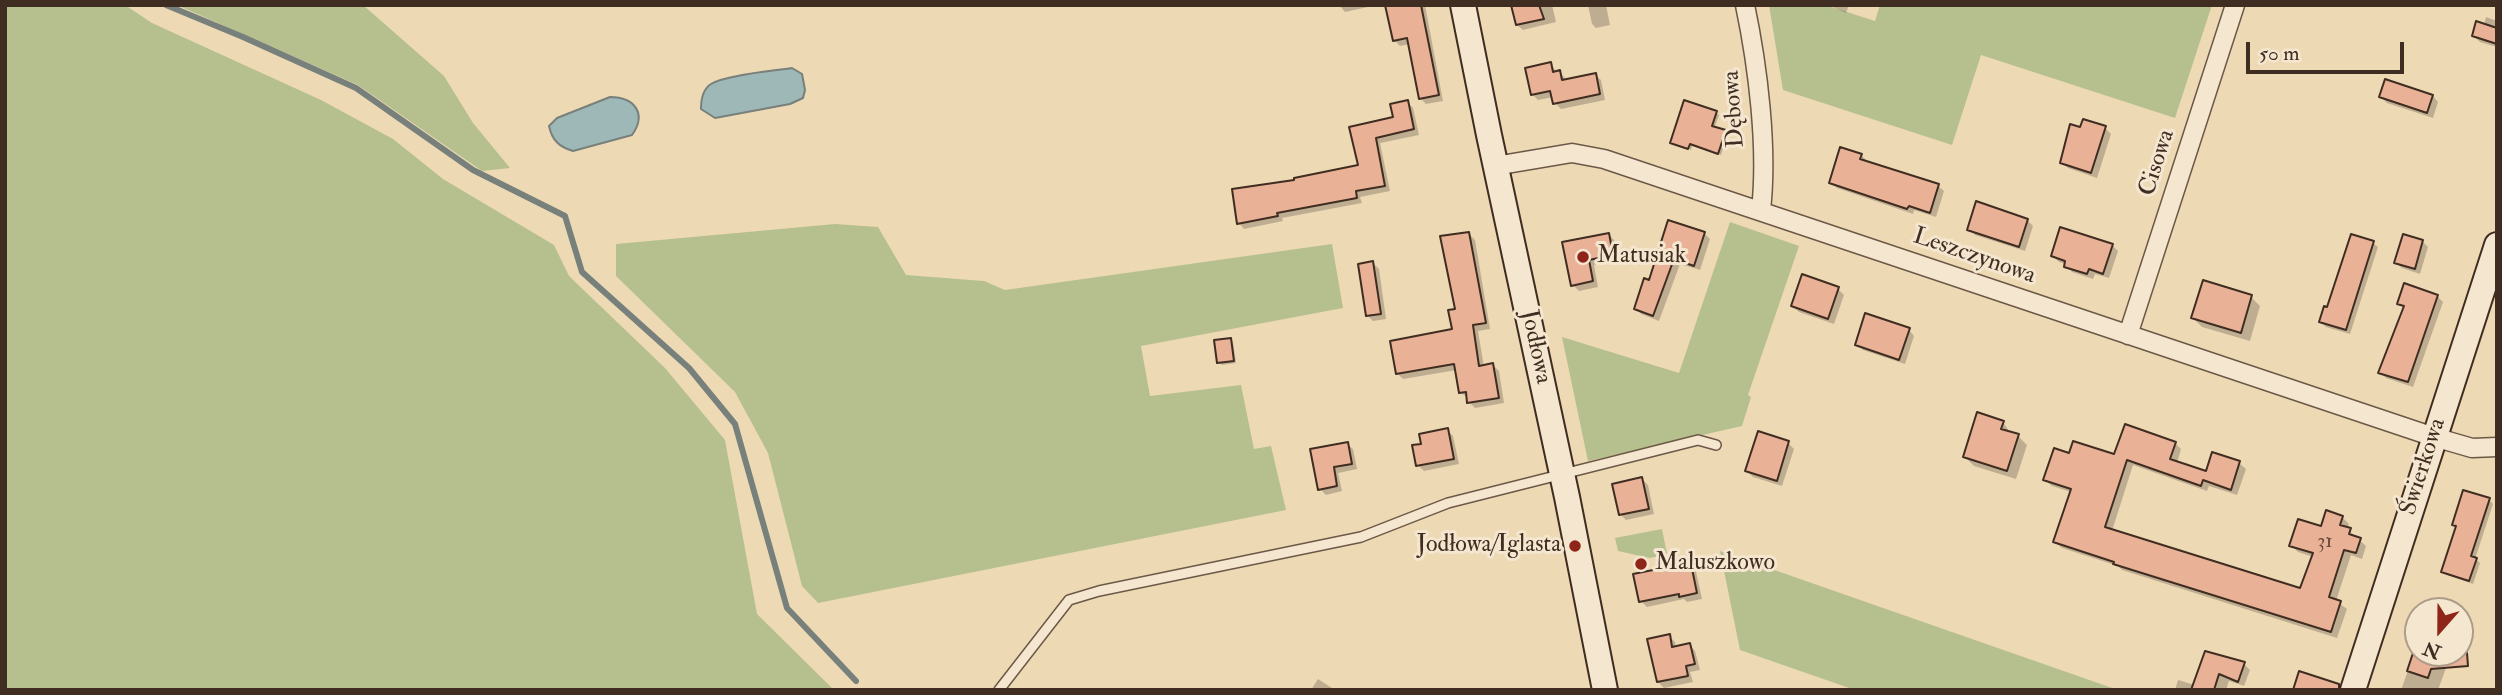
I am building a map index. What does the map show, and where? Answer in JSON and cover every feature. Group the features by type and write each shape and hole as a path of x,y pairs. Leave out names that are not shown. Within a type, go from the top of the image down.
{"street":[{"name":"Jodłowa","path":"1463,5 1605,690"},
{"name":"Dębowa","path":"1745,5 1756,64 1765,180 1761,210"},
{"name":"Cisowa","path":"2128,335 2235,5"},
{"name":"Leszczynowa","path":"1495,166 1572,153 1604,159 2434,437 2472,448 2497,447"},
{"name":"Świerkowa","path":"2353,690 2497,245"}],"lane":[{"path":"999,690 1069,600 1099,591 1361,537 1448,503 1698,440 1716,445"}],"green space":[{"path":"5,5 125,5 152,23 321,100 393,139 443,179 554,245 569,276 665,368 725,440 757,614 834,690 5,690"},
{"path":"177,5 363,5 444,76 473,123 510,168 482,171 358,85"},
{"path":"1769,5 1825,5 1875,21 1880,5 2212,5 2175,118 1981,55 1952,145 1783,90"},
{"path":"1730,222 1799,246 1748,395 1751,397 1742,426 1588,461 1562,337 1679,373"},
{"path":"835,224 878,227 906,275 984,281 1005,290 1332,244 1343,308 1141,346 1150,396 1241,385 1254,449 1271,446 1286,510 818,603 802,586 768,453 735,392 616,276 616,244"},
{"path":"1662,529 1667,554 1650,558 1618,551 1615,538"},
{"path":"1720,551 2118,690 1855,690 1740,650"}],"water":[{"path":"792,68 802,74 805,90 803,98 790,104 715,118 701,109 702,98 711,84 738,76"},
{"path":"610,97 626,100 636,108 638,120 632,135 573,151 554,139 549,126 557,118"}],"building":[{"path":"1385,5 1421,5 1439,95 1419,99 1407,38 1393,41"},
{"path":"1511,5 1539,5 1544,19 1516,25"},
{"path":"2476,21 2497,28 2497,44 2472,36"},
{"path":"1551,62 1553,72 1560,70 1562,80 1596,73 1600,94 1553,104 1550,91 1531,95 1525,68"},
{"path":"2385,79 2433,95 2427,113 2379,97"},
{"path":"1408,100 1414,129 1376,138 1385,186 1356,191 1357,198 1277,213 1278,216 1237,224 1232,189 1294,180 1358,165 1349,127 1393,117 1390,104"},
{"path":"1684,100 1717,111 1712,126 1726,130 1718,154 1690,144 1688,149 1670,143"},
{"path":"2083,119 2106,126 2091,173 2060,163 2070,124 2080,127"},
{"path":"1840,147 1862,154 1860,159 1939,184 1930,213 1909,206 1907,209 1829,183"},
{"path":"1976,201 2028,219 2019,247 1967,230"},
{"path":"1668,220 1705,232 1694,266 1674,259 1653,316 1634,309 1644,278 1649,280"},
{"path":"2060,227 2113,244 2103,274 2089,269 2087,274 2064,267 2065,261 2051,256"},
{"path":"1469,232 1486,323 1473,325 1479,366 1493,363 1499,398 1467,403 1466,392 1459,393 1454,364 1396,374 1390,341 1452,329 1448,310 1455,309 1440,236"},
{"name":"Matusiak","path":"1609,233 1613,255 1589,260 1593,281 1571,286 1562,242"},
{"path":"2351,234 2374,241 2346,330 2319,322 2324,306 2327,307"},
{"path":"2403,234 2423,240 2415,269 2394,263"},
{"path":"1373,261 1381,314 1366,316 1358,264"},
{"path":"1802,274 1839,287 1828,319 1791,306"},
{"path":"2203,280 2252,295 2241,333 2191,318"},
{"path":"2404,283 2438,295 2408,382 2378,373 2404,306 2397,304"},
{"path":"1865,313 1910,328 1899,360 1855,345"},
{"path":"1231,338 1234,361 1217,363 1214,340"},
{"path":"1977,412 2004,421 2001,429 2019,434 2007,471 1963,457"},
{"path":"2125,424 2176,442 2170,459 2206,471 2212,452 2240,461 2231,490 2203,480 2201,486 2127,460 2105,527 2300,588 2313,553 2289,546 2298,519 2321,526 2326,510 2343,516 2340,525 2351,528 2349,534 2361,538 2356,553 2344,550 2329,597 2341,601 2331,632 2113,564 2114,562 2053,542 2071,489 2043,480 2054,448 2069,453 2073,441 2114,454"},
{"path":"1448,428 1454,459 1416,466 1412,445 1421,444 1419,434"},
{"path":"1758,431 1789,441 1777,481 1745,471"},
{"path":"1348,442 1352,464 1334,467 1337,486 1318,490 1310,449"},
{"path":"1642,477 1649,509 1619,515 1612,484"},
{"path":"2463,490 2490,498 2471,556 2477,558 2469,581 2441,572 2456,526 2452,525"},
{"path":"1690,559 1697,593 1639,602 1633,574 1673,566 1673,562"},
{"path":"1670,634 1672,647 1690,643 1695,664 1686,666 1688,676 1657,682 1647,639"},
{"path":"2205,651 2245,662 2238,682 2219,674 2214,690 2191,690"},
{"path":"2408,667 2456,667 2431,669 2428,678 2407,671"},
{"path":"2299,671 2339,684 2339,690 2293,690"}],"waterway":[{"path":"166,5 356,88 473,170 565,216 582,272 689,368 735,424 787,608 856,681"}],"place":[{"name":"Matusiak","path":"1583,257"},
{"name":"Jodłowa/Iglasta","path":"1575,546"},
{"name":"Maluszkowo","path":"1641,564"}]}
